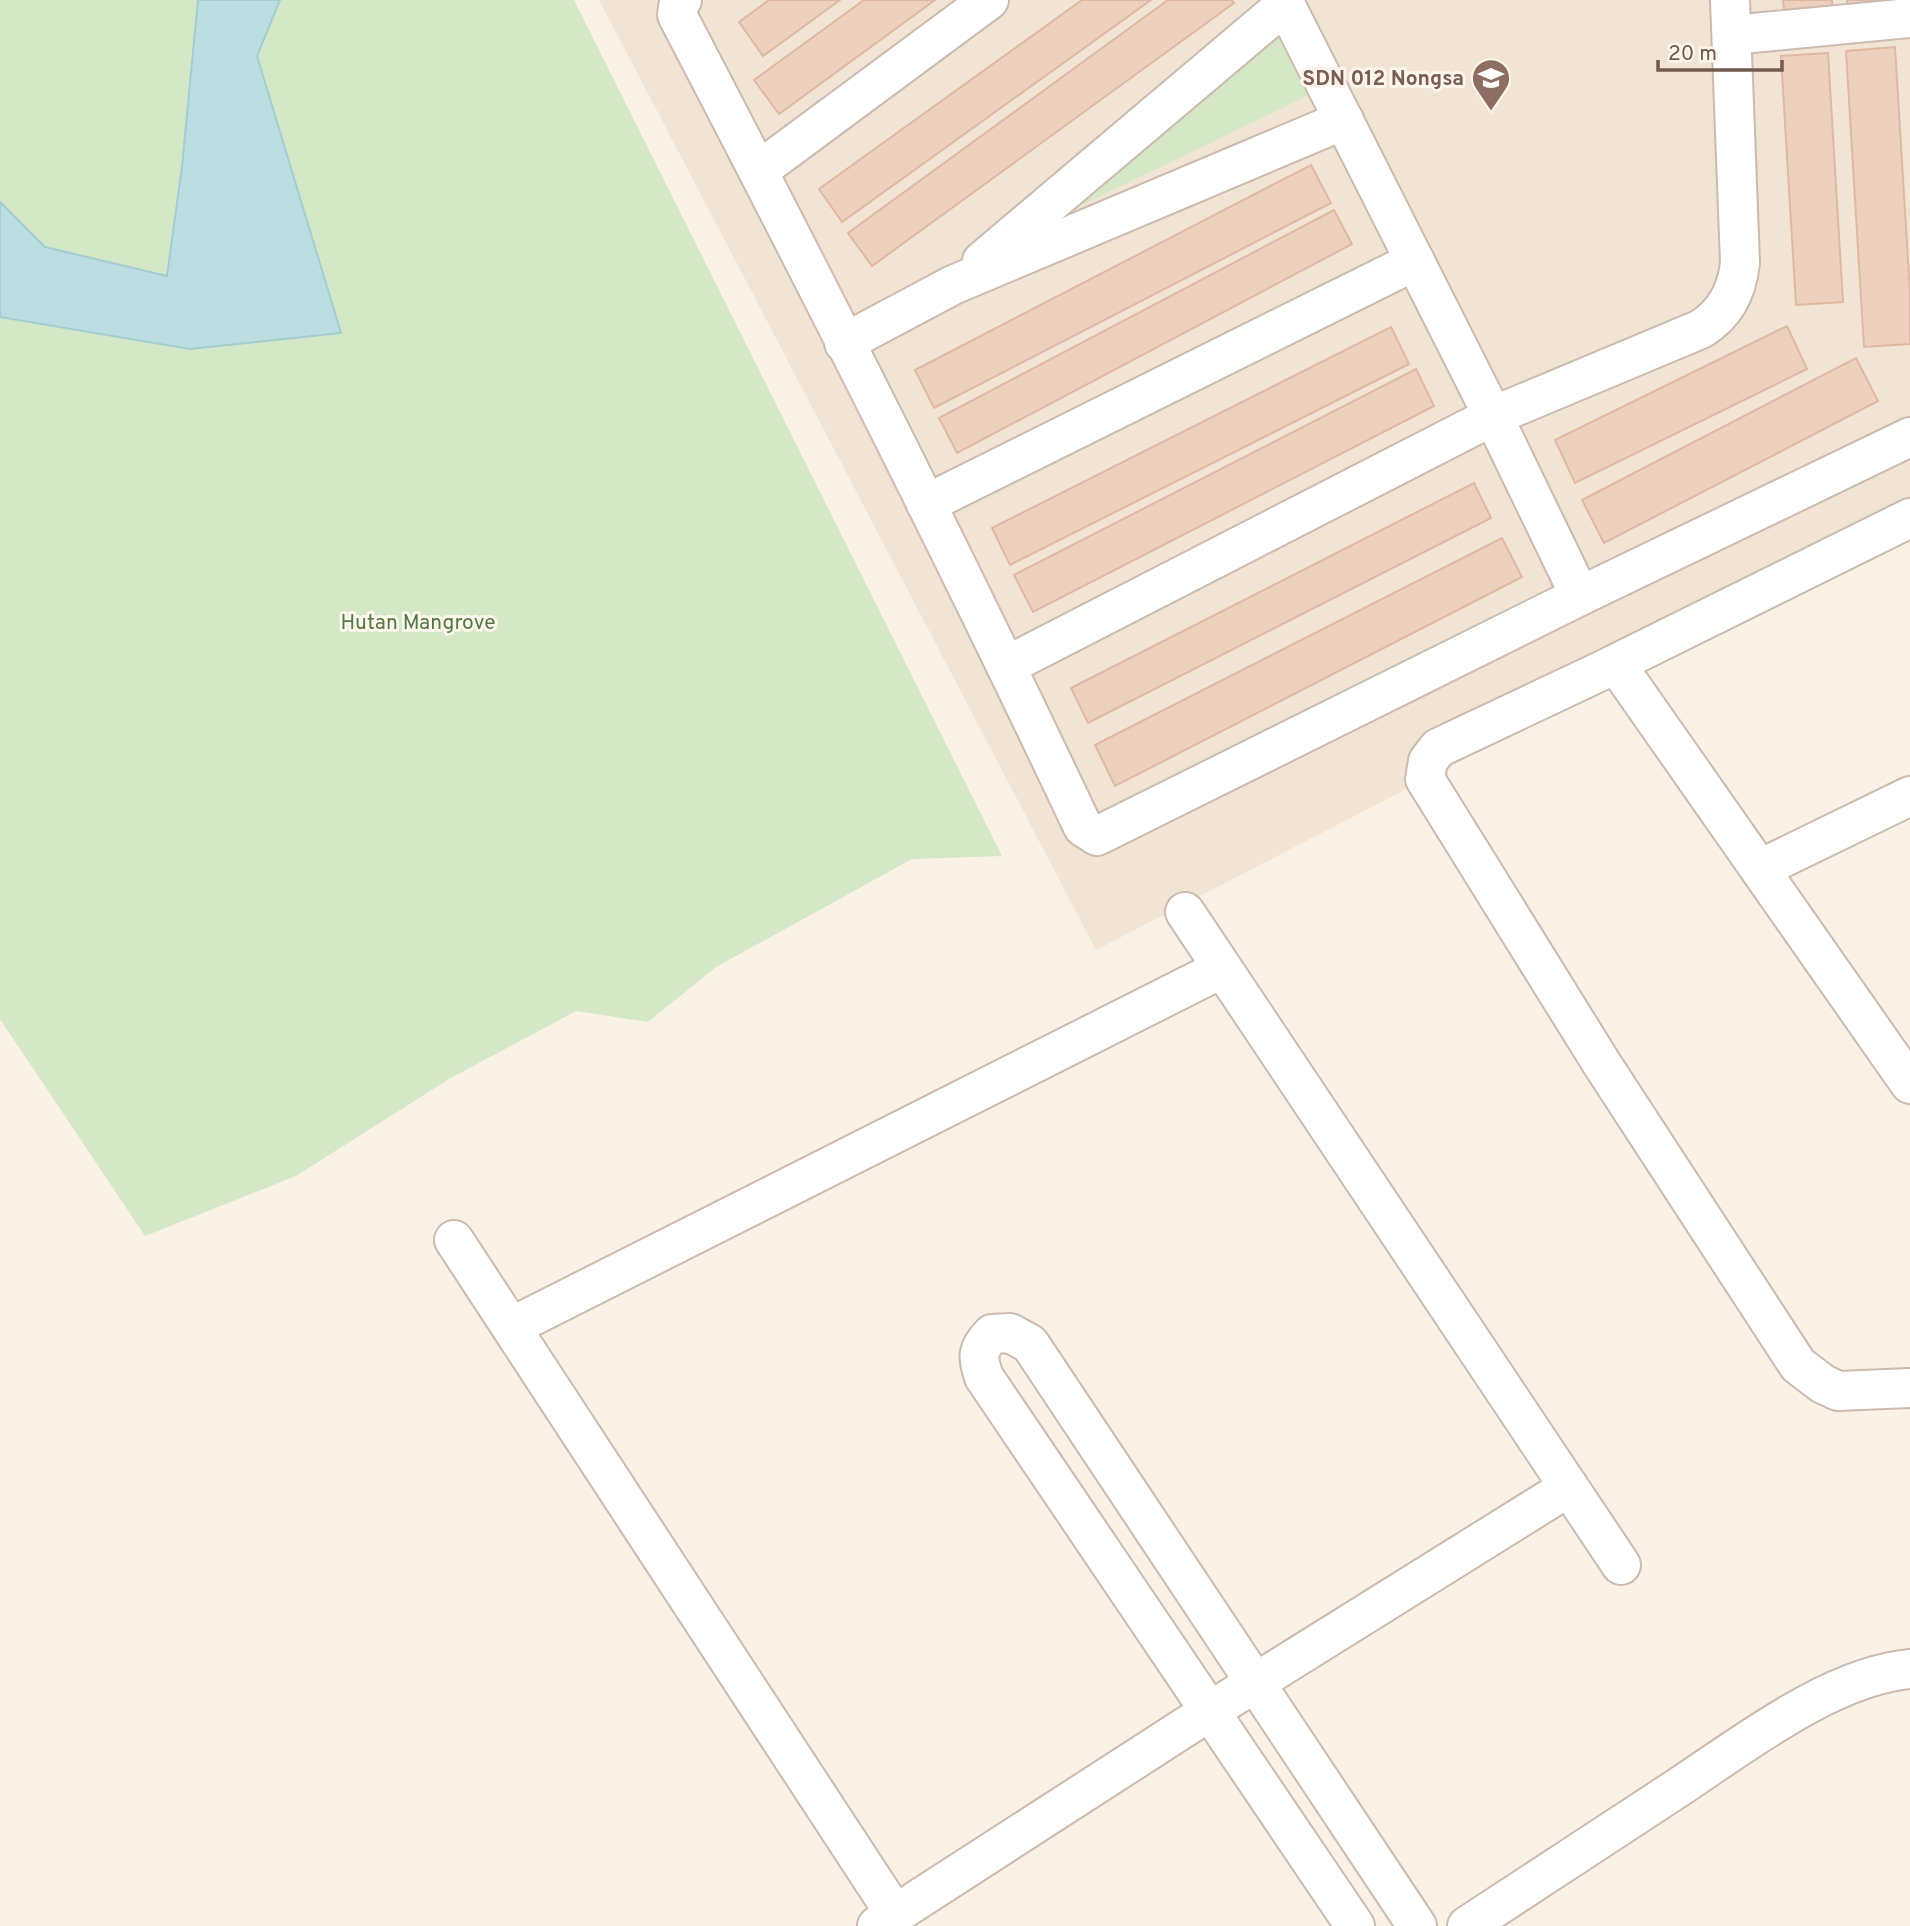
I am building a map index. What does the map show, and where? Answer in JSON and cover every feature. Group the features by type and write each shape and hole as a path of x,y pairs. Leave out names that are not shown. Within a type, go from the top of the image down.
{"street":[{"path":"682,0 677,15 926,504 1083,828 1097,836 1580,596 1910,437"},
{"path":"758,171 989,0"},
{"path":"953,285 1284,3 1493,416 1580,596"},
{"path":"1006,666 1493,416 1701,329 1716,319 1729,302 1739,280 1740,263 1731,18 1910,18"},
{"path":"844,343 953,285 1344,120"},
{"path":"926,504 1415,261"},
{"path":"1910,518 1616,664 1438,748 1428,761 1425,779 1602,1064 1798,1366 1838,1391 1910,1388"},
{"path":"1616,664 1910,1084"},
{"path":"1760,869 1910,796"},
{"path":"1185,912 1621,1564"},
{"path":"511,1327 1221,969"},
{"path":"454,1240 886,1920 1210,1711 1569,1487"},
{"path":"1356,1926 984,1377 979,1363 980,1346 992,1334 1010,1333 1030,1344 1417,1926"},
{"path":"1468,1926 1796,1712 1853,1683 1893,1671 1910,1669"}],"shaded area":[{"path":"599,0 1910,0 1910,528 1096,950"}],"green space":[{"name":"Hutan Mangrove","path":"0,0 574,0 1002,856 912,859 716,967 648,1022 576,1011 449,1079 296,1176 145,1236 0,1019"},
{"path":"1277,37 1311,94 1078,207 1069,192"}],"water":[{"path":"198,0 280,0 257,56 341,333 190,349 0,317 0,202 45,247 167,276 182,167"}],"building":[{"path":"769,0 840,0 763,56 739,22"},
{"path":"864,0 935,0 779,114 754,80"},
{"path":"1082,0 1151,0 842,222 819,189"},
{"path":"1168,0 1232,0 1234,3 872,266 848,233"},
{"path":"1783,0 1832,0 1833,15 1785,20"},
{"path":"1847,0 1892,0 1893,5 1847,9"},
{"path":"1895,47 1910,293 1910,344 1864,347 1846,51"},
{"path":"1828,53 1843,302 1796,305 1781,56"},
{"path":"1311,165 1331,203 934,408 915,370"},
{"path":"1334,210 1352,244 957,453 939,418"},
{"path":"1787,326 1807,369 1575,483 1555,440"},
{"path":"1391,327 1409,364 1010,565 992,528"},
{"path":"1856,358 1878,401 1604,543 1582,500"},
{"path":"1416,369 1434,406 1033,612 1014,575"},
{"path":"1474,483 1491,518 1088,723 1071,688"},
{"path":"1502,538 1522,577 1115,786 1095,745"}],"place":[{"name":"SDN 012 Nongsa","path":"1491,112"}]}
